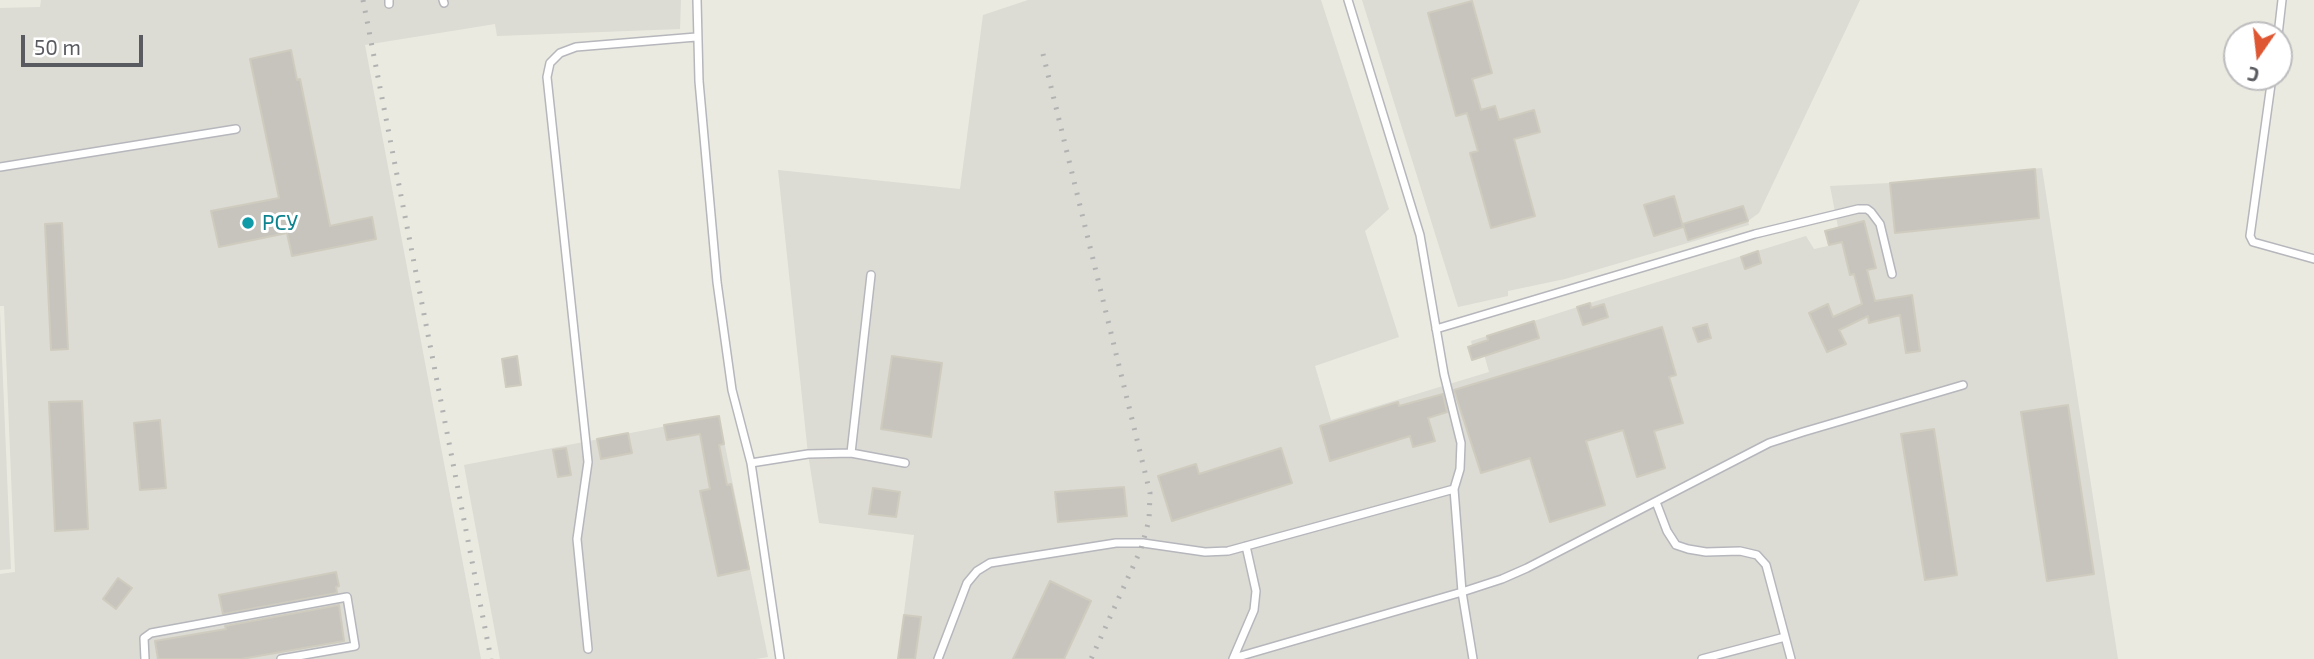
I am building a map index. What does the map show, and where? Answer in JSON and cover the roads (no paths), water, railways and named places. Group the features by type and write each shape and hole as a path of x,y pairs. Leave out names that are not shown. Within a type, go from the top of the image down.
{"lane":[{"path":"697,0 696,37 719,294 732,390 751,463 780,659"},
{"path":"1348,0 1420,235 1444,374 1461,443 1460,469 1454,489 1462,592 1473,659"},
{"path":"2280,21 2282,0"},
{"path":"588,649 577,539 589,462 547,77 550,63 560,54 576,47 696,37"},
{"path":"2270,91 2250,236 2253,242 2314,259"},
{"path":"0,167 236,128"},
{"path":"1436,329 1755,234 1858,209 1867,209 1876,216 1892,274"},
{"path":"851,453 871,275"},
{"path":"1234,658 1462,592 1527,568 1769,443 1963,385"},
{"path":"751,463 808,454 851,453 905,463"},
{"path":"938,659 967,583 977,571 990,563 1116,543 1143,543 1205,552 1228,551 1454,489"},
{"path":"1657,502 1667,531 1676,545 1688,550 1706,552 1740,551 1757,555 1766,565 1791,659"},
{"path":"1234,658 1254,610 1256,591 1246,546"},
{"path":"145,659 144,638 151,633 347,597 355,646 281,659"},
{"path":"1702,659 1785,637"}],"railway":[{"path":"363,0 491,659"},
{"path":"1043,54 1150,493 1149,520 1141,549 1091,659"}],"place":[{"name":"РСУ","path":"248,223"}]}
